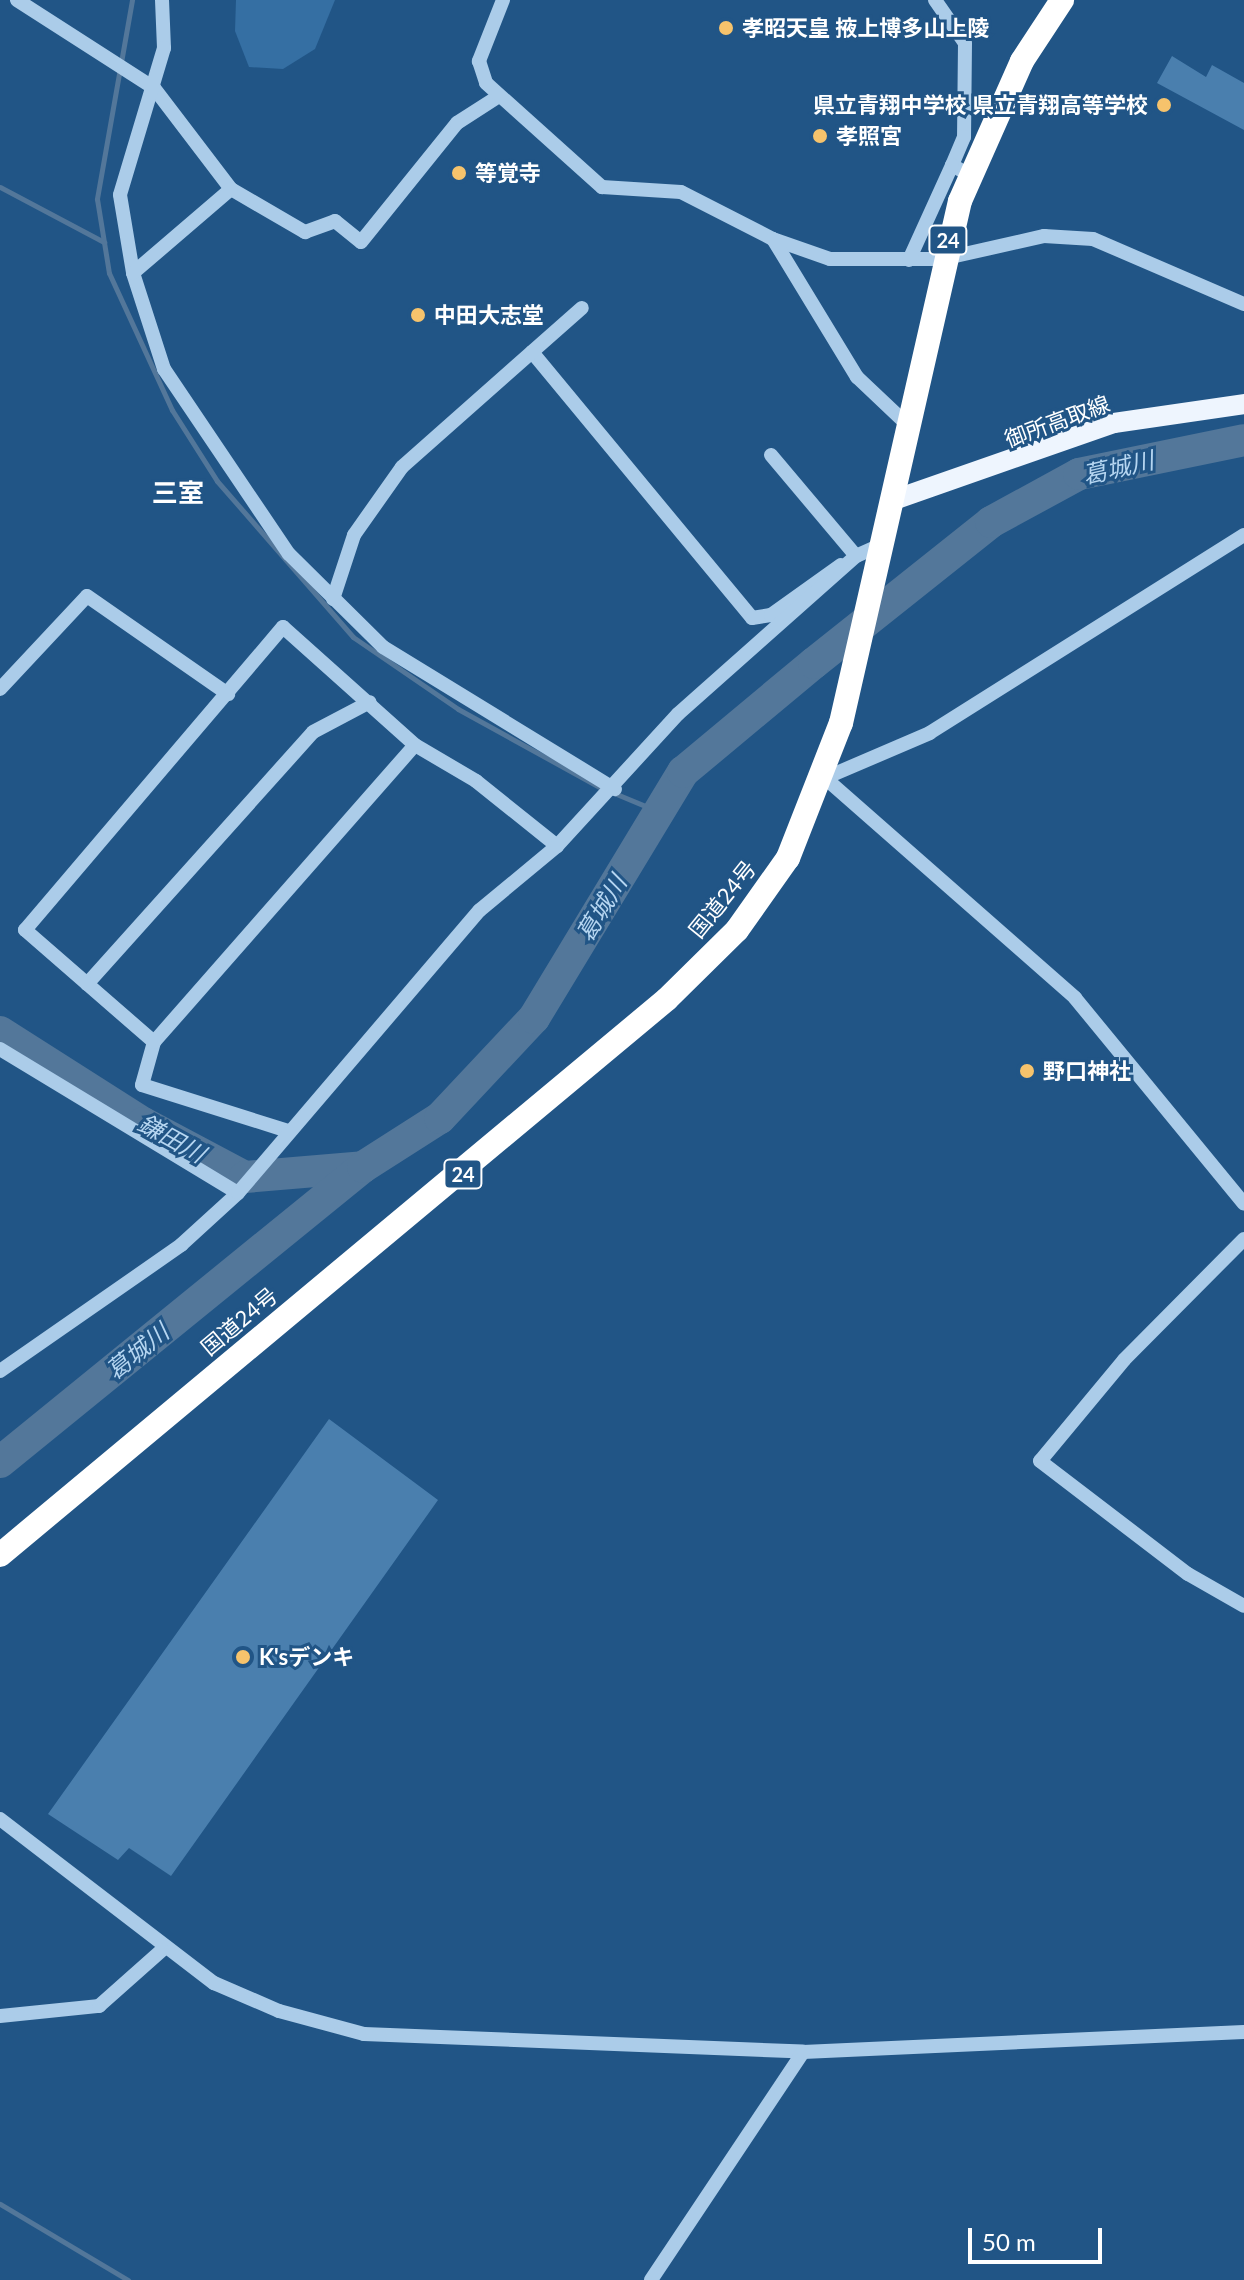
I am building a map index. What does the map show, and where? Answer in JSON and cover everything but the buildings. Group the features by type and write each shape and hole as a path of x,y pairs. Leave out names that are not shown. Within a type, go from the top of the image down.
{"highway":[{"name":"国道24号","path":"0,1555 667,999 737,930 788,858 825,778 841,723 864,558 891,501 911,429 960,170 1022,61 1062,0"}],"main road":[{"name":"御所高取線","path":"891,501 1114,423 1244,404"}],"street":[{"path":"17,0 154,88 231,189 288,228 305,232 335,221 361,242 457,123 496,98"},
{"path":"162,0 164,48 120,195 133,273 164,369 289,554 383,647 437,684 562,750 615,789"},
{"path":"503,0 479,61 496,98 602,187 681,192 773,239 830,259 942,259 1044,236 1093,239 1244,304"},
{"path":"909,260 960,170 964,137 965,43 935,0"},
{"path":"133,273 231,189"},
{"path":"773,239 857,377 911,429"},
{"path":"333,599 339,566 379,495 582,308"},
{"path":"532,352 752,618 771,615 825,571 864,558"},
{"path":"771,455 864,558"},
{"path":"1244,535 930,733 825,778 1075,998 1244,1204"},
{"path":"0,1371 181,1245 238,1193 276,1143 480,910 557,846 615,789 678,714 864,558"},
{"path":"0,689 87,596 228,694"},
{"path":"154,1042 25,930 283,627 415,745 476,781 557,846"},
{"path":"87,984 313,732 370,702"},
{"path":"288,1131 142,1085 154,1042 415,745"},
{"path":"0,1049 238,1193"},
{"path":"1244,1239 1124,1360 1040,1461 1188,1574 1244,1606"},
{"path":"0,1819 162,1950 214,1983 279,2011 364,2034 803,2052 1239,2030 1244,2015"},
{"path":"0,2016 99,2006 162,1950"},
{"path":"651,2280 803,2052"}],"shaded area":[{"path":"236,0 335,0 315,49 283,69 249,67 235,31"}],"waterway":[{"path":"132,0 97,199 109,273 172,410 217,481 353,637 458,709 601,788"},
{"path":"0,187 104,242"},
{"name":"葛城川","path":"0,1462 363,1167 440,1118 534,1018 683,772 814,663 991,522 1079,474 1244,440"},
{"path":"614,793 655,810"},
{"name":"鎌田川","path":"0,1032 143,1123 245,1177 363,1167"},
{"path":"0,2204 128,2280"}],"place":[{"name":"孝昭天皇 掖上博多山上陵","path":"726,28"},
{"name":"県立青翔中学校 県立青翔高等学校","path":"1164,105"},
{"name":"孝照宮","path":"820,136"},
{"name":"等覚寺","path":"459,173"},
{"name":"中田大志堂","path":"418,315"},
{"name":"野口神社","path":"1027,1071"},
{"name":"K'sデンキ","path":"243,1657"}],"district":[{"name":"三室","path":"178,493"}]}
